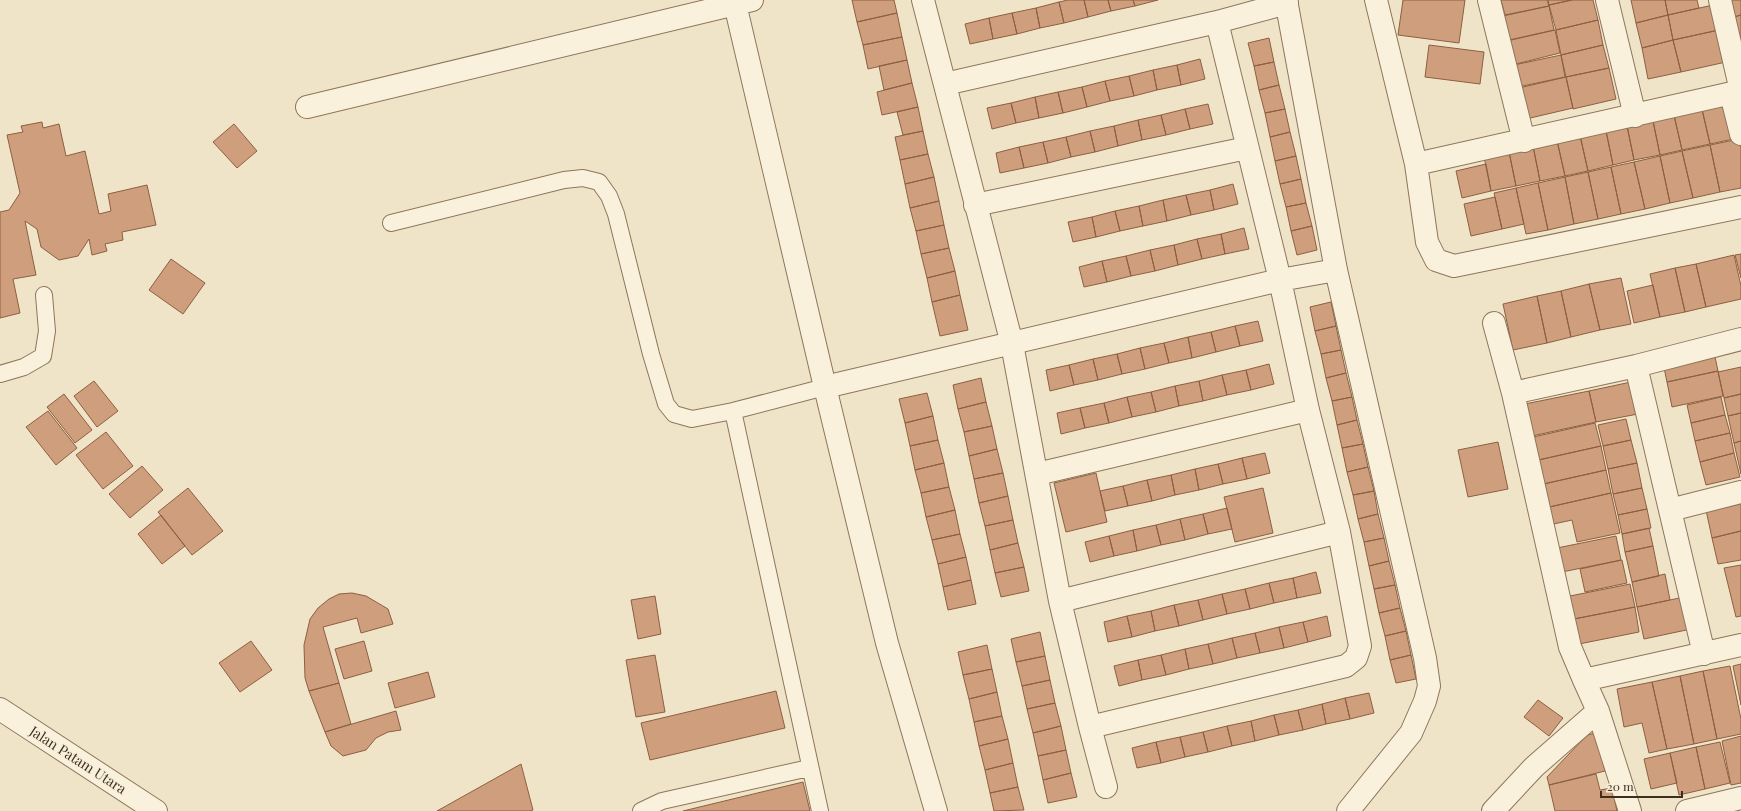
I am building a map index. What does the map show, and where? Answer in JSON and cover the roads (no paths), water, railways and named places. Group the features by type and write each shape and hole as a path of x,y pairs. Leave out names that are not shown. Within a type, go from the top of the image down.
{"street":[{"path":"923,0 1012,344 1060,601 1106,787"},
{"path":"1376,0 1416,164 1427,242 1436,260 1454,266 1741,207"},
{"path":"1489,0 1524,141"},
{"path":"1607,0 1635,116"},
{"path":"1720,0 1738,92 1741,134"},
{"path":"307,107 744,2 825,387 887,643 936,811"},
{"path":"945,84 1217,22 1287,2 1336,270 1425,658 1429,686 1425,700 1411,733 1348,811"},
{"path":"1090,727 1346,666 1356,658 1360,646 1339,532 1308,410 1280,280 1217,22"},
{"path":"1416,164 1738,92"},
{"path":"975,205 1247,148"},
{"path":"825,387 1280,280 1336,270"},
{"path":"1494,323 1513,393 1570,647 1598,711 1630,811"},
{"path":"1513,393 1636,366 1741,339"},
{"path":"1636,366 1704,654"},
{"path":"1037,474 1308,410"},
{"path":"1670,510 1741,492"},
{"path":"1060,601 1339,532"},
{"path":"1584,680 1741,645"},
{"name":"Jalan Patam Utara","path":"0,709 156,811"},
{"path":"1493,811 1534,767 1598,711"},
{"path":"1687,811 1741,798"}],"lane":[{"path":"391,223 564,180 583,178 599,182 609,196 616,214 651,354 666,404 674,414 692,419 733,411 825,387"},
{"path":"0,374 24,367 43,356 47,331 44,295"},
{"path":"733,411 809,768 820,811"},
{"path":"641,811 662,801 809,768"}]}
